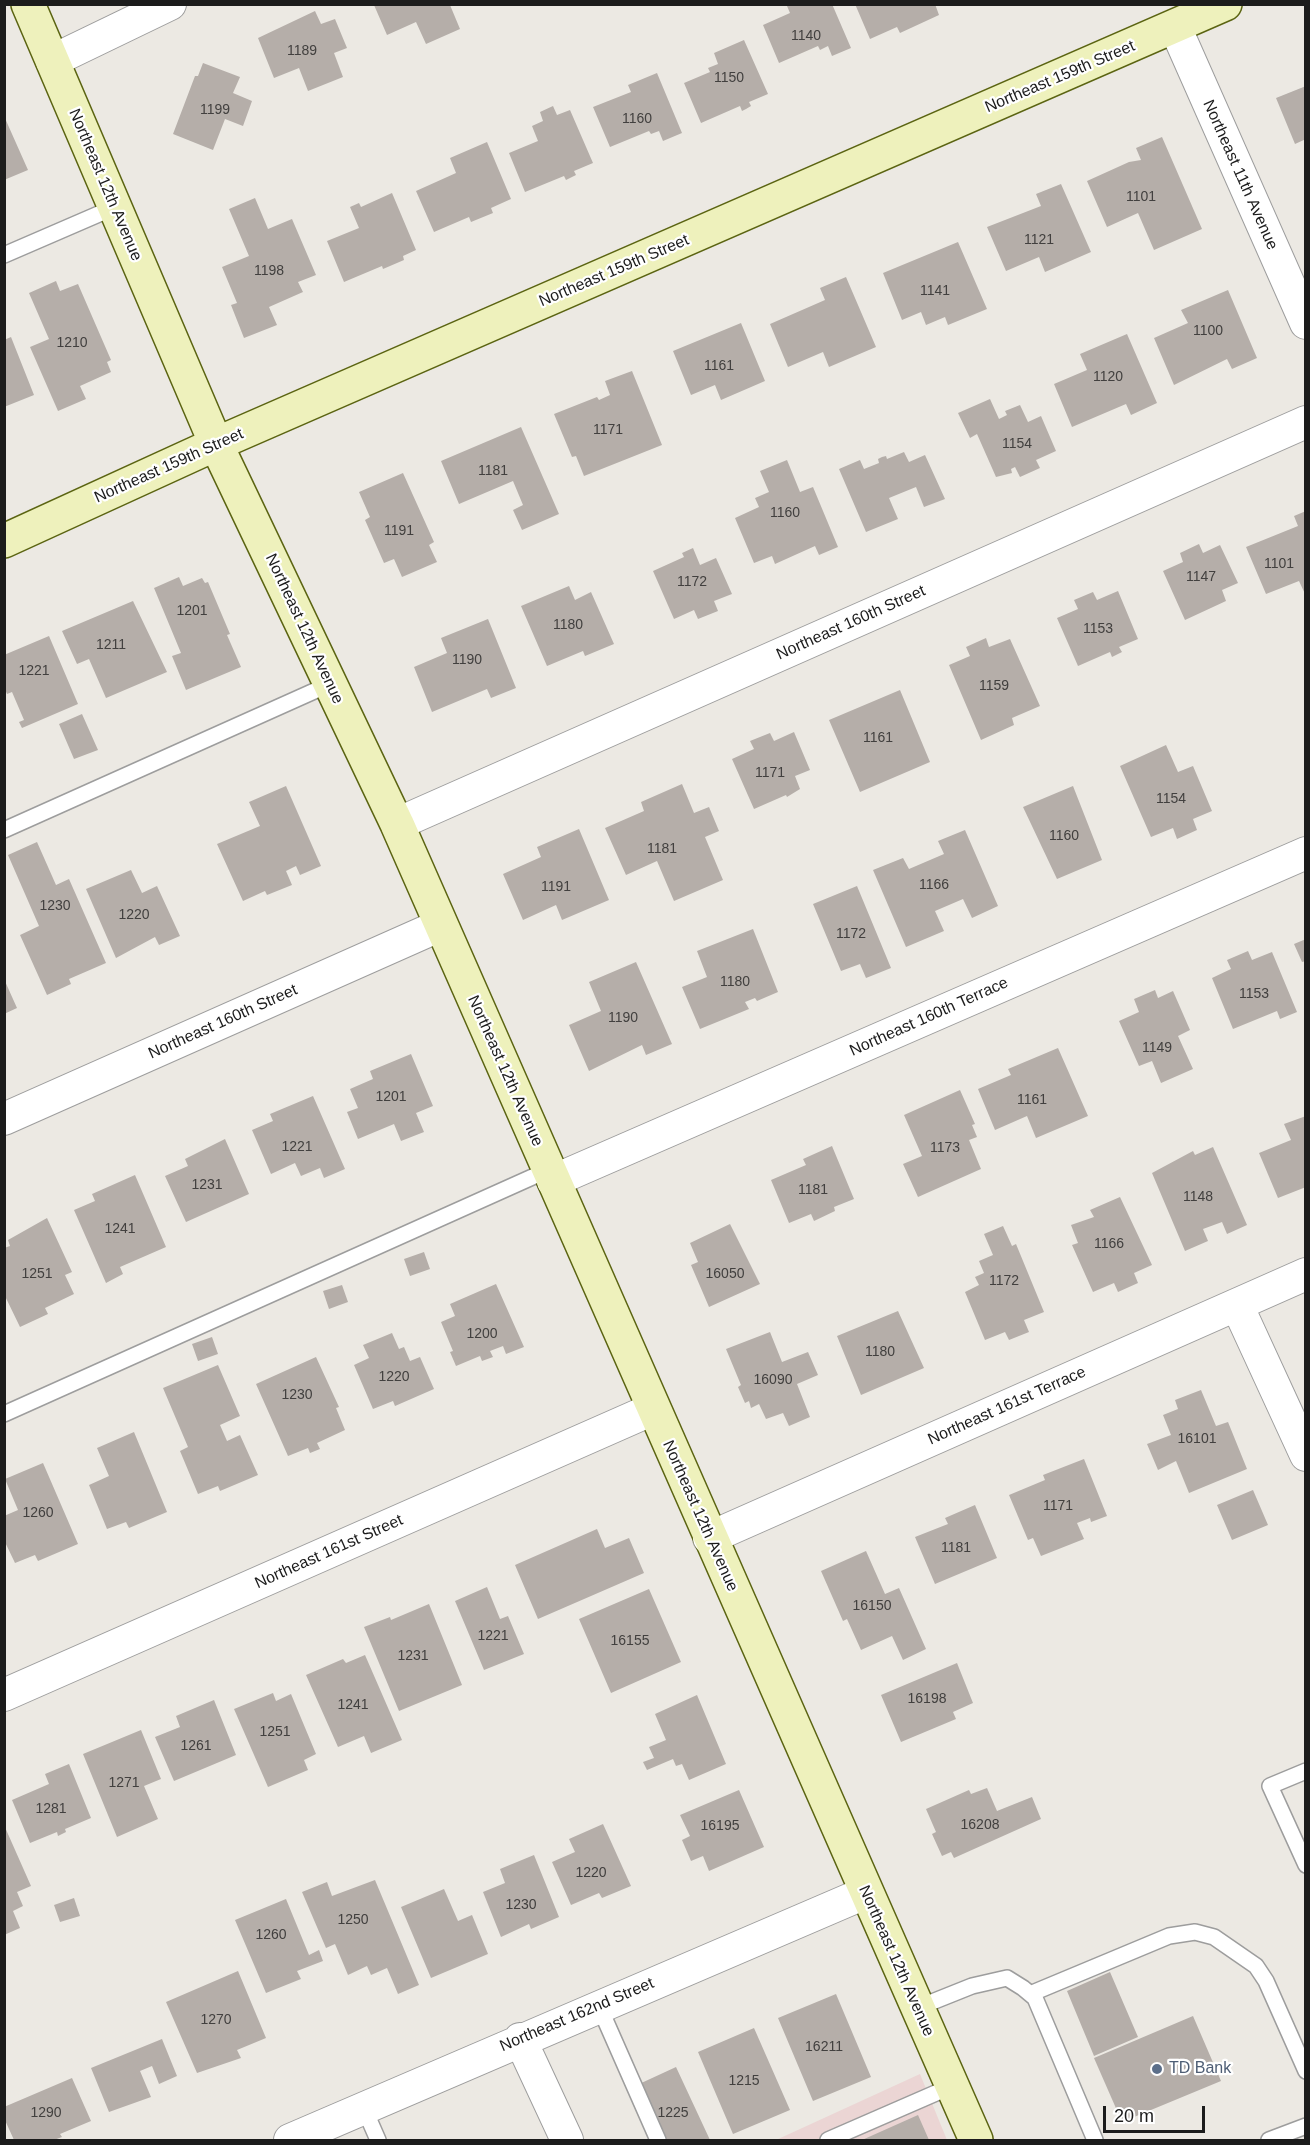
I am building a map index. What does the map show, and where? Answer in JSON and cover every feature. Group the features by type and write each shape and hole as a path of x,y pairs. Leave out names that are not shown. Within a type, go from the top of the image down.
{"street":[{"name":"Northeast 12th Avenue","path":"28,4 216,444 397,824 865,1893 976,2140"},
{"path":"52,61 171,4"},
{"name":"Northeast 159th Street","path":"4,541 216,444 1225,4"},
{"name":"Northeast 11th Avenue","path":"1175,27 1305,323"},
{"name":"Northeast 160th Street","path":"397,824 1305,422"},
{"name":"Northeast 160th Terrace","path":"551,1175 1305,853"},
{"name":"Northeast 160th Street","path":"4,1119 441,925"},
{"name":"Northeast 161st Terrace","path":"709,1538 1305,1274"},
{"path":"1237,1305 1305,1455"},
{"name":"Northeast 161st Street","path":"4,1695 653,1409"},
{"name":"Northeast 162nd Street","path":"290,2140 520,2039 865,1893"},
{"path":"520,2039 567,2140"}],"lane":[{"path":"4,255 115,207"},
{"path":"4,830 330,684"},
{"path":"4,1414 551,1175"},
{"path":"1305,1771 1270,1786 1305,1865"},
{"path":"1030,1994 1169,1936 1195,1932 1214,1937 1256,1966 1266,1981 1305,2071"},
{"path":"917,2008 972,1986 1006,1978 1030,1994 1035,1998 1095,2140"},
{"path":"599,2006 658,2140"},
{"path":"828,2140 952,2086"},
{"path":"364,2108 378,2140"},
{"path":"1269,2140 1305,2126"}],"shaded area":[{"path":"920,2074 947,2140 776,2140"}],"building":[{"path":"791,4 832,4 851,48 832,56 828,46 820,50 818,46 779,63 763,25 790,13 787,6"},
{"path":"855,4 935,4 939,15 900,33 897,27 870,39"},
{"path":"374,5 450,5 460,29 426,44 416,22 387,35"},
{"path":"315,11 321,24 335,19 347,48 334,53 343,77 308,91 299,68 274,78 258,38"},
{"path":"744,40 768,94 749,102 751,106 742,111 740,106 701,123 684,83 710,72 708,68 718,64 714,53"},
{"path":"203,63 240,77 233,93 252,101 243,126 225,119 213,150 173,134 195,76 198,76"},
{"path":"657,73 682,133 663,141 659,131 651,134 649,131 610,147 593,107 631,92 628,85"},
{"path":"1306,86 1306,139 1295,144 1276,98"},
{"path":"553,106 557,115 570,110 593,163 574,171 576,175 566,180 564,176 525,192 509,153 538,141 532,126 543,121 540,112"},
{"path":"4,116 28,170 4,180"},
{"path":"1162,137 1202,229 1154,250 1138,213 1107,227 1087,181 1129,162 1141,160 1136,148"},
{"path":"487,142 511,199 491,208 493,213 471,222 469,217 434,232 416,191 456,173 450,158"},
{"path":"1061,184 1091,252 1045,272 1039,257 1006,271 987,227 1041,206 1036,194"},
{"path":"392,193 416,250 403,256 404,260 383,269 382,266 344,282 327,241 359,228 350,207 359,203 361,207"},
{"path":"255,198 268,229 292,219 316,275 298,282 303,292 269,307 277,325 244,338 231,305 237,303 222,267 249,256 229,209"},
{"path":"958,242 987,309 948,325 945,317 926,325 921,312 902,320 883,273"},
{"path":"846,277 876,347 829,367 823,352 788,367 770,324 825,300 820,288"},
{"path":"56,281 60,291 78,284 111,360 107,362 111,372 80,386 86,399 58,411 30,347 49,339 29,293"},
{"path":"1228,290 1257,358 1232,369 1227,359 1174,385 1154,338 1188,323 1181,310"},
{"path":"741,323 765,381 721,400 715,385 691,395 673,351"},
{"path":"1127,334 1157,403 1131,415 1126,404 1072,427 1054,384 1087,370 1080,354"},
{"path":"11,337 34,395 4,407 4,340"},
{"path":"632,371 662,445 584,476 576,456 572,457 554,414 597,397 599,400 610,395 605,381"},
{"path":"990,399 999,419 1007,415 1005,411 1020,405 1028,422 1041,416 1056,451 1036,460 1040,468 1020,477 1015,467 1011,469 1012,473 996,477 977,434 970,438 958,413"},
{"path":"521,427 559,514 522,530 513,510 523,505 513,481 459,504 441,461"},
{"path":"904,452 909,462 925,455 945,499 924,507 916,487 889,498 898,519 866,532 839,469 860,460 864,469 879,463 878,459 882,457 886,456 887,459"},
{"path":"787,460 800,492 813,487 838,547 819,555 815,546 775,564 772,556 754,563 735,518 759,507 755,498 769,492 760,471"},
{"path":"403,473 434,542 429,545 437,562 402,577 394,559 384,563 365,520 370,517 359,492"},
{"path":"1306,511 1306,596 1299,581 1266,594 1246,547 1298,526 1294,516"},
{"path":"1199,544 1203,553 1220,545 1238,583 1222,590 1226,601 1185,620 1163,571 1183,562 1180,553"},
{"path":"693,548 700,565 716,558 732,594 714,601 718,611 698,619 694,610 674,619 653,571 684,557 682,553"},
{"path":"179,577 183,586 202,578 205,583 208,582 241,667 186,690 172,656 181,653 154,588"},
{"path":"569,586 575,600 591,592 614,644 585,656 583,651 547,666 521,606"},
{"path":"1118,591 1138,639 1119,647 1122,652 1112,657 1110,652 1078,666 1057,618 1078,609 1074,600 1093,592 1097,600"},
{"path":"133,601 167,672 106,698 89,659 77,664 62,631"},
{"path":"488,619 516,688 491,698 487,689 432,712 414,667 447,653 441,638"},
{"path":"49,636 78,704 22,728 19,722 24,720 12,692 7,694 4,687 4,655"},
{"path":"986,638 989,647 1010,639 1040,706 1012,718 1014,725 981,740 949,665 970,656 966,647"},
{"path":"900,690 930,762 860,792 829,720"},
{"path":"82,714 98,750 74,759 59,724"},
{"path":"794,732 810,770 795,776 800,789 787,797 786,795 754,809 732,759 754,749 750,741 770,733 774,741"},
{"path":"1166,745 1178,772 1193,766 1212,811 1193,819 1197,830 1177,839 1173,828 1151,837 1120,766"},
{"path":"682,784 694,813 709,807 719,831 705,837 723,880 674,901 657,861 626,875 605,828 644,811 641,802"},
{"path":"286,786 321,866 300,875 296,866 286,871 292,885 267,895 265,891 243,901 217,844 260,826 249,802"},
{"path":"1073,786 1102,860 1057,879 1023,807"},
{"path":"579,829 609,900 562,920 556,905 523,920 503,874 541,857 537,847"},
{"path":"965,830 998,906 972,918 963,899 935,911 944,931 906,947 873,870 903,858 909,869 944,854 938,841"},
{"path":"37,842 56,885 69,879 106,963 69,979 71,984 47,995 20,935 39,926 8,855"},
{"path":"131,870 142,893 157,886 180,936 159,945 155,937 116,958 86,889"},
{"path":"857,886 891,968 866,978 860,964 841,971 813,904"},
{"path":"753,929 778,992 757,1001 755,998 745,1002 749,1009 700,1029 682,987 707,977 697,951"},
{"path":"1306,939 1306,961 1302,962 1294,944"},
{"path":"1248,951 1252,960 1272,952 1297,1012 1280,1019 1277,1011 1233,1029 1212,978 1231,969 1227,960"},
{"path":"636,962 672,1044 646,1055 642,1045 589,1071 569,1025 601,1011 589,982"},
{"path":"4,979 17,1008 4,1014"},
{"path":"1155,990 1158,998 1173,991 1190,1030 1178,1036 1193,1069 1161,1083 1152,1061 1139,1066 1119,1021 1139,1012 1134,999"},
{"path":"1058,1048 1088,1116 1036,1138 1027,1116 995,1130 978,1089 1011,1075 1008,1069"},
{"path":"411,1054 433,1106 416,1113 424,1132 401,1141 394,1124 358,1139 347,1112 358,1108 350,1089 373,1079 370,1071"},
{"path":"960,1090 975,1124 972,1125 977,1137 969,1140 981,1169 918,1197 903,1164 922,1156 904,1115"},
{"path":"313,1096 345,1169 324,1178 320,1168 301,1176 295,1163 271,1174 252,1130 273,1121 270,1114"},
{"path":"1306,1116 1306,1187 1278,1198 1259,1153 1291,1140 1284,1124"},
{"path":"225,1139 249,1194 186,1222 165,1176 188,1166 185,1159"},
{"path":"832,1146 854,1199 834,1207 835,1211 814,1221 811,1214 789,1223 771,1180 806,1165 803,1159"},
{"path":"1213,1147 1247,1225 1227,1234 1222,1222 1203,1229 1208,1241 1185,1251 1152,1173 1193,1151 1195,1155"},
{"path":"135,1175 166,1247 120,1267 123,1274 106,1283 74,1210 95,1201 92,1194"},
{"path":"1120,1197 1152,1265 1134,1273 1138,1283 1118,1292 1114,1283 1093,1292 1072,1245 1078,1243 1071,1225 1094,1217 1090,1210"},
{"path":"47,1218 72,1272 65,1275 74,1294 45,1308 48,1314 20,1327 4,1294 4,1248 10,1246 8,1240"},
{"path":"730,1224 760,1284 709,1307 691,1265 698,1262 690,1243"},
{"path":"1003,1226 1012,1246 1016,1244 1044,1312 1024,1320 1029,1332 1009,1340 1005,1332 985,1340 965,1292 979,1285 975,1277 984,1273 979,1261 993,1255 984,1234"},
{"path":"424,1252 430,1269 410,1276 404,1259"},
{"path":"496,1284 524,1347 506,1354 503,1346 490,1351 493,1357 482,1361 480,1356 456,1366 450,1352 453,1351 441,1322 455,1316 450,1304"},
{"path":"342,1285 348,1302 329,1309 323,1291"},
{"path":"898,1311 924,1368 861,1395 837,1336"},
{"path":"770,1332 782,1362 808,1352 818,1375 797,1384 810,1417 789,1426 783,1413 766,1419 759,1404 751,1408 749,1401 745,1403 738,1387 741,1385 726,1349"},
{"path":"392,1333 399,1349 404,1347 410,1361 420,1357 434,1389 395,1406 393,1401 373,1409 354,1365 369,1358 363,1345"},
{"path":"212,1337 218,1354 198,1361 192,1344"},
{"path":"316,1357 339,1407 336,1408 345,1430 317,1443 320,1449 310,1453 308,1448 288,1456 256,1384"},
{"path":"218,1365 240,1416 220,1425 227,1441 240,1435 258,1475 220,1491 218,1486 198,1494 180,1451 188,1447 163,1388"},
{"path":"1201,1390 1216,1426 1228,1422 1247,1469 1189,1493 1176,1461 1158,1470 1147,1444 1171,1435 1163,1415 1178,1409 1175,1400"},
{"path":"134,1432 167,1512 129,1528 126,1522 107,1529 89,1485 109,1476 97,1448"},
{"path":"1084,1459 1107,1516 1091,1522 1090,1518 1077,1523 1084,1539 1041,1556 1033,1538 1028,1540 1009,1495 1045,1480 1043,1475"},
{"path":"43,1463 78,1544 38,1561 35,1555 15,1563 4,1540 4,1516 18,1510 5,1479"},
{"path":"1253,1490 1268,1525 1232,1540 1217,1505"},
{"path":"975,1505 997,1558 935,1584 915,1537 948,1524 945,1518"},
{"path":"597,1529 605,1548 629,1538 644,1573 538,1619 515,1565"},
{"path":"866,1551 885,1594 899,1588 926,1649 903,1660 892,1636 861,1650 847,1619 843,1621 821,1571"},
{"path":"487,1587 500,1619 508,1616 524,1654 484,1670 455,1601"},
{"path":"649,1589 681,1662 611,1693 579,1619"},
{"path":"429,1604 462,1685 399,1711 364,1627 390,1617 391,1620"},
{"path":"365,1655 402,1740 371,1753 364,1736 338,1747 306,1675 343,1659 346,1663"},
{"path":"957,1663 973,1703 953,1712 956,1719 901,1742 881,1695"},
{"path":"273,1693 276,1701 291,1694 316,1754 304,1760 308,1770 268,1787 234,1709"},
{"path":"697,1695 726,1764 689,1780 682,1764 676,1766 673,1759 647,1770 643,1762 654,1758 649,1747 666,1740 655,1714"},
{"path":"214,1700 236,1755 174,1781 155,1737 180,1727 176,1716"},
{"path":"141,1730 161,1779 144,1786 158,1819 117,1837 83,1754"},
{"path":"69,1764 91,1818 65,1829 66,1832 58,1836 57,1832 30,1843 12,1800 49,1784 45,1774"},
{"path":"987,1788 997,1811 1032,1797 1041,1819 954,1858 951,1852 942,1856 932,1834 936,1832 926,1809 969,1790 971,1794"},
{"path":"739,1790 764,1847 709,1871 703,1856 691,1861 682,1840 690,1836 680,1815"},
{"path":"603,1824 631,1886 602,1898 599,1893 571,1905 552,1862 575,1852 569,1839"},
{"path":"4,1825 31,1886 17,1892 23,1906 13,1911 20,1928 4,1935"},
{"path":"534,1855 559,1917 531,1929 529,1924 501,1937 483,1892 505,1883 500,1869"},
{"path":"375,1880 419,1985 398,1994 387,1968 371,1975 367,1966 348,1975 335,1944 326,1948 302,1892 327,1882 332,1896"},
{"path":"444,1889 458,1921 472,1915 488,1954 431,1978 401,1907"},
{"path":"74,1898 80,1916 60,1922 54,1905"},
{"path":"286,1899 309,1955 319,1950 323,1961 297,1971 301,1979 266,1993 235,1920"},
{"path":"238,1971 266,2038 237,2050 241,2058 197,2073 166,2002"},
{"path":"1110,1972 1138,2037 1094,2056 1067,1991"},
{"path":"836,1994 871,2077 813,2101 778,2018"},
{"name":"TD Bank","path":"1193,2016 1221,2081 1122,2122 1094,2058"},
{"path":"754,2028 790,2110 733,2134 698,2052"},
{"path":"162,2039 177,2076 159,2084 152,2066 140,2071 151,2097 109,2112 91,2068"},
{"path":"676,2067 710,2140 663,2140 637,2085"},
{"path":"72,2078 91,2121 60,2134 62,2137 54,2140 14,2140 4,2118 4,2107"},
{"path":"918,2115 929,2140 862,2140"}],"place":[{"name":"TD Bank","path":"1157,2069"}]}
